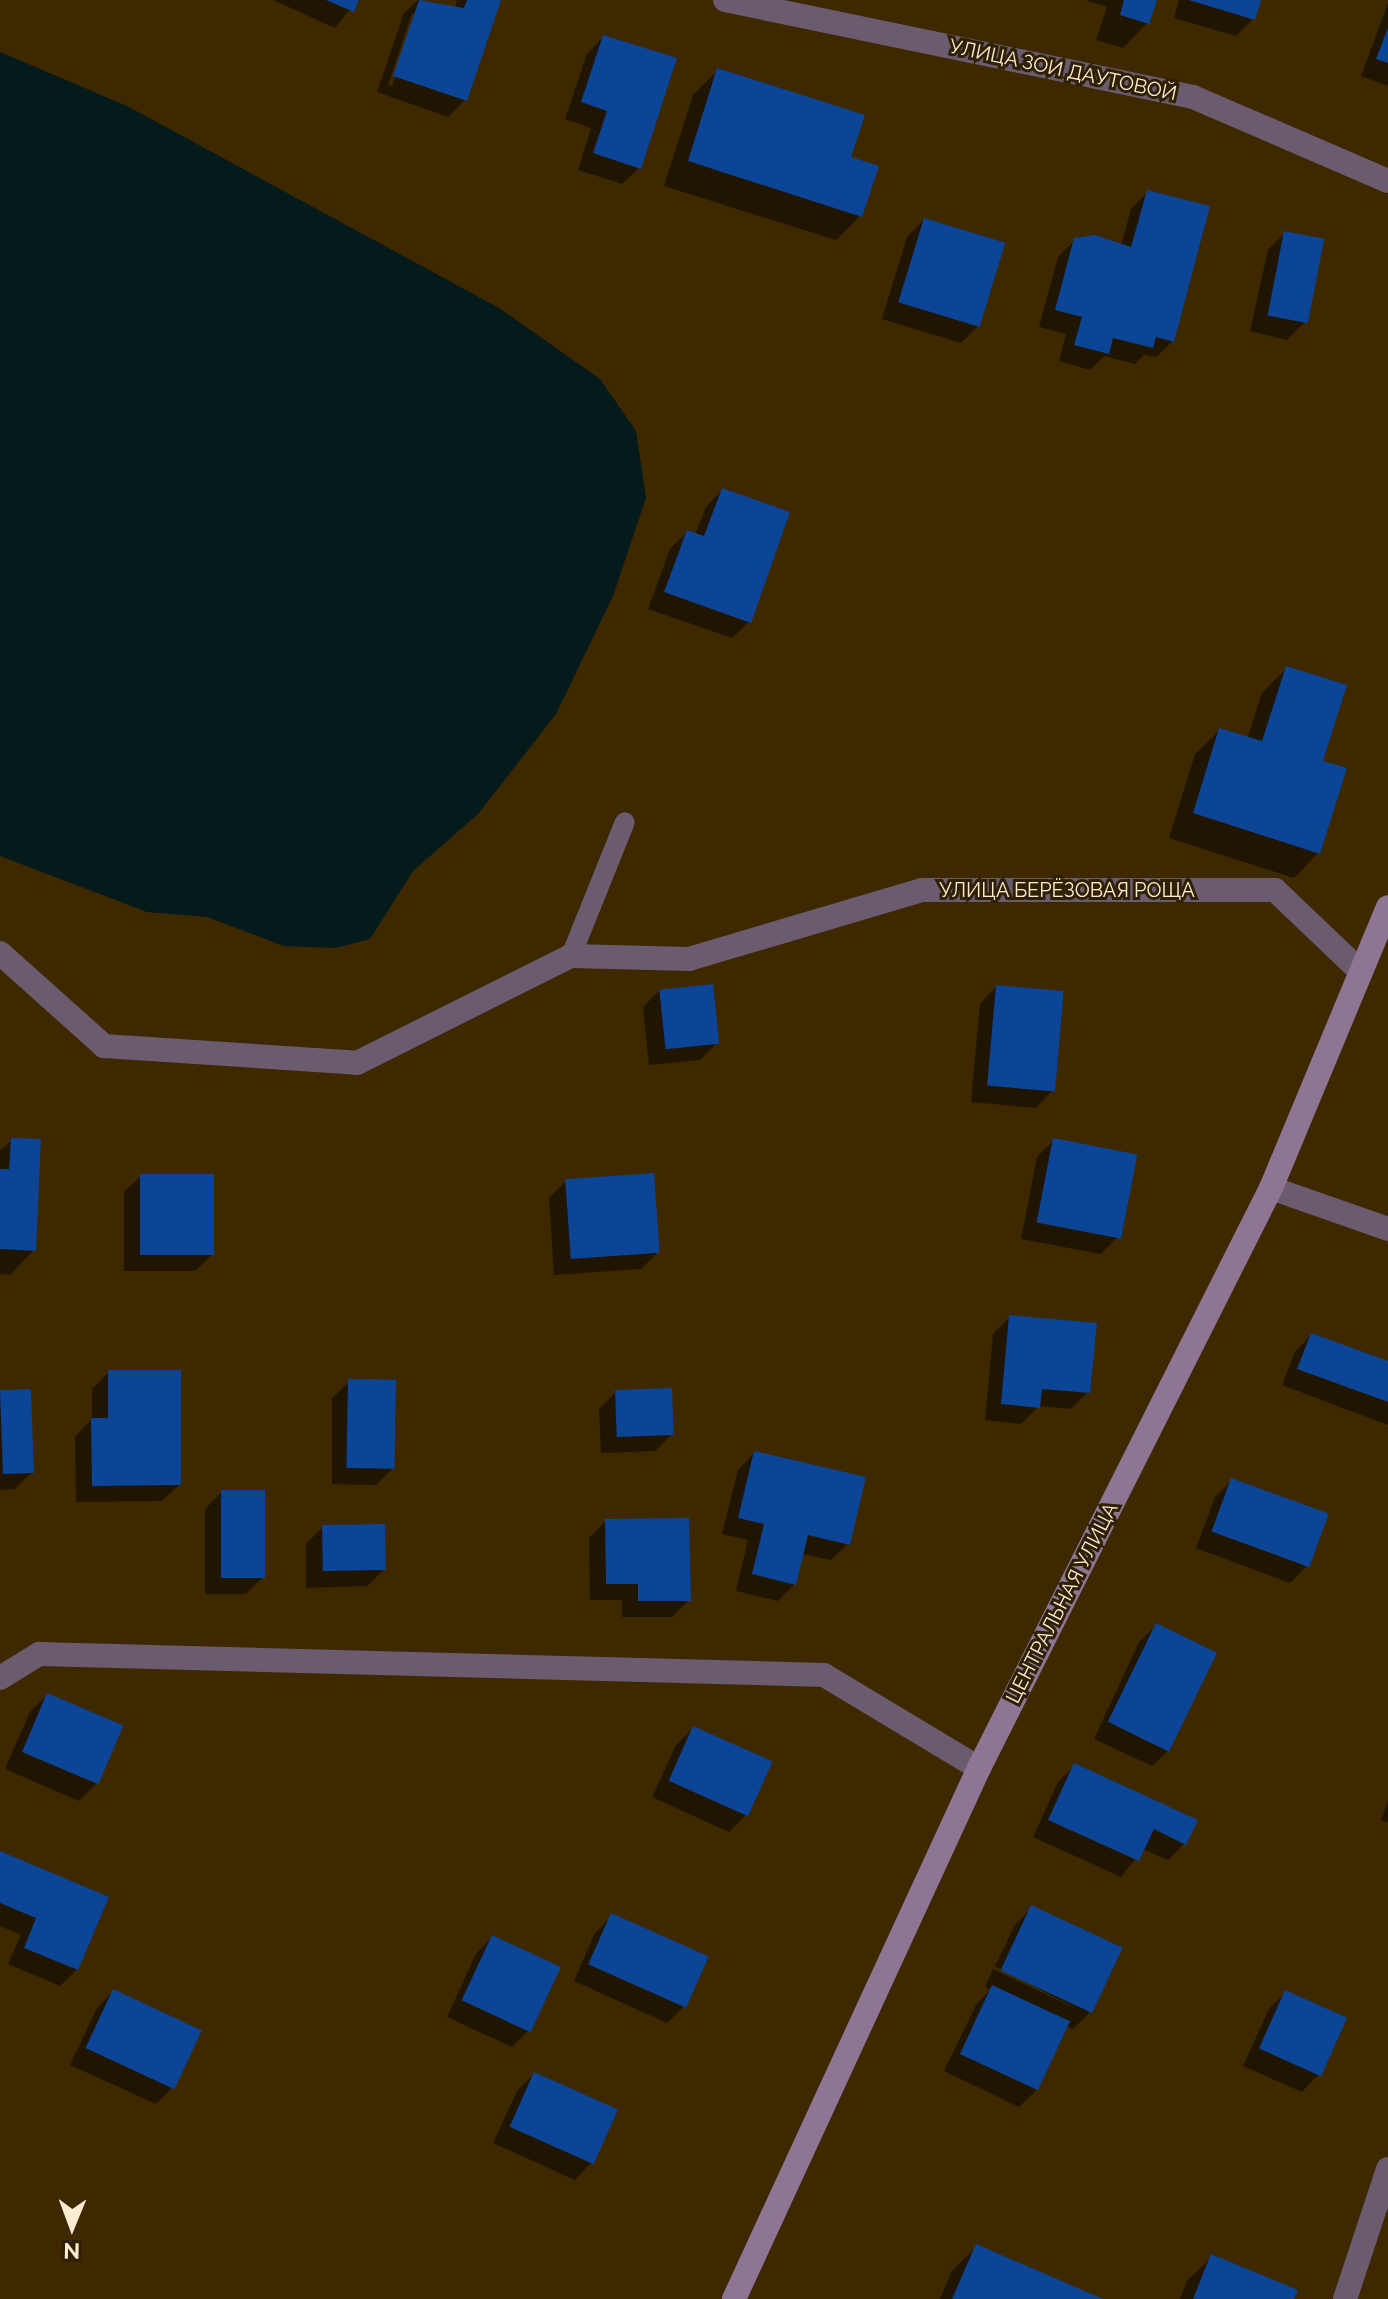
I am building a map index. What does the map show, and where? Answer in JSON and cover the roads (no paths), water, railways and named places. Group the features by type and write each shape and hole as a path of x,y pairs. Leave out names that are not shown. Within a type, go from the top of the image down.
{"street":[{"name":"УЛИЦА ЗОИ ДАУТОВОЙ","path":"725,0 1193,97 1388,181"},
{"name":"УЛИЦА БЕРЁЗОВАЯ РОЩА","path":"0,953 104,1046 357,1063 571,956 689,959 922,890 1275,890 1359,970"},
{"name":"ЦЕНТРАЛЬНАЯ УЛИЦА","path":"734,2299 979,1768 1271,1188 1359,970 1388,907"},
{"path":"1271,1188 1388,1229"},
{"path":"0,1678 39,1654 824,1675 979,1768"},
{"path":"1345,2299 1388,2169"}],"lane":[{"path":"571,956 625,822"}],"water":[{"path":"0,52 127,106 499,308 600,379 636,431 646,498 613,596 556,714 478,814 413,871 370,939 336,948 284,946 207,917 147,912 0,856"}]}
